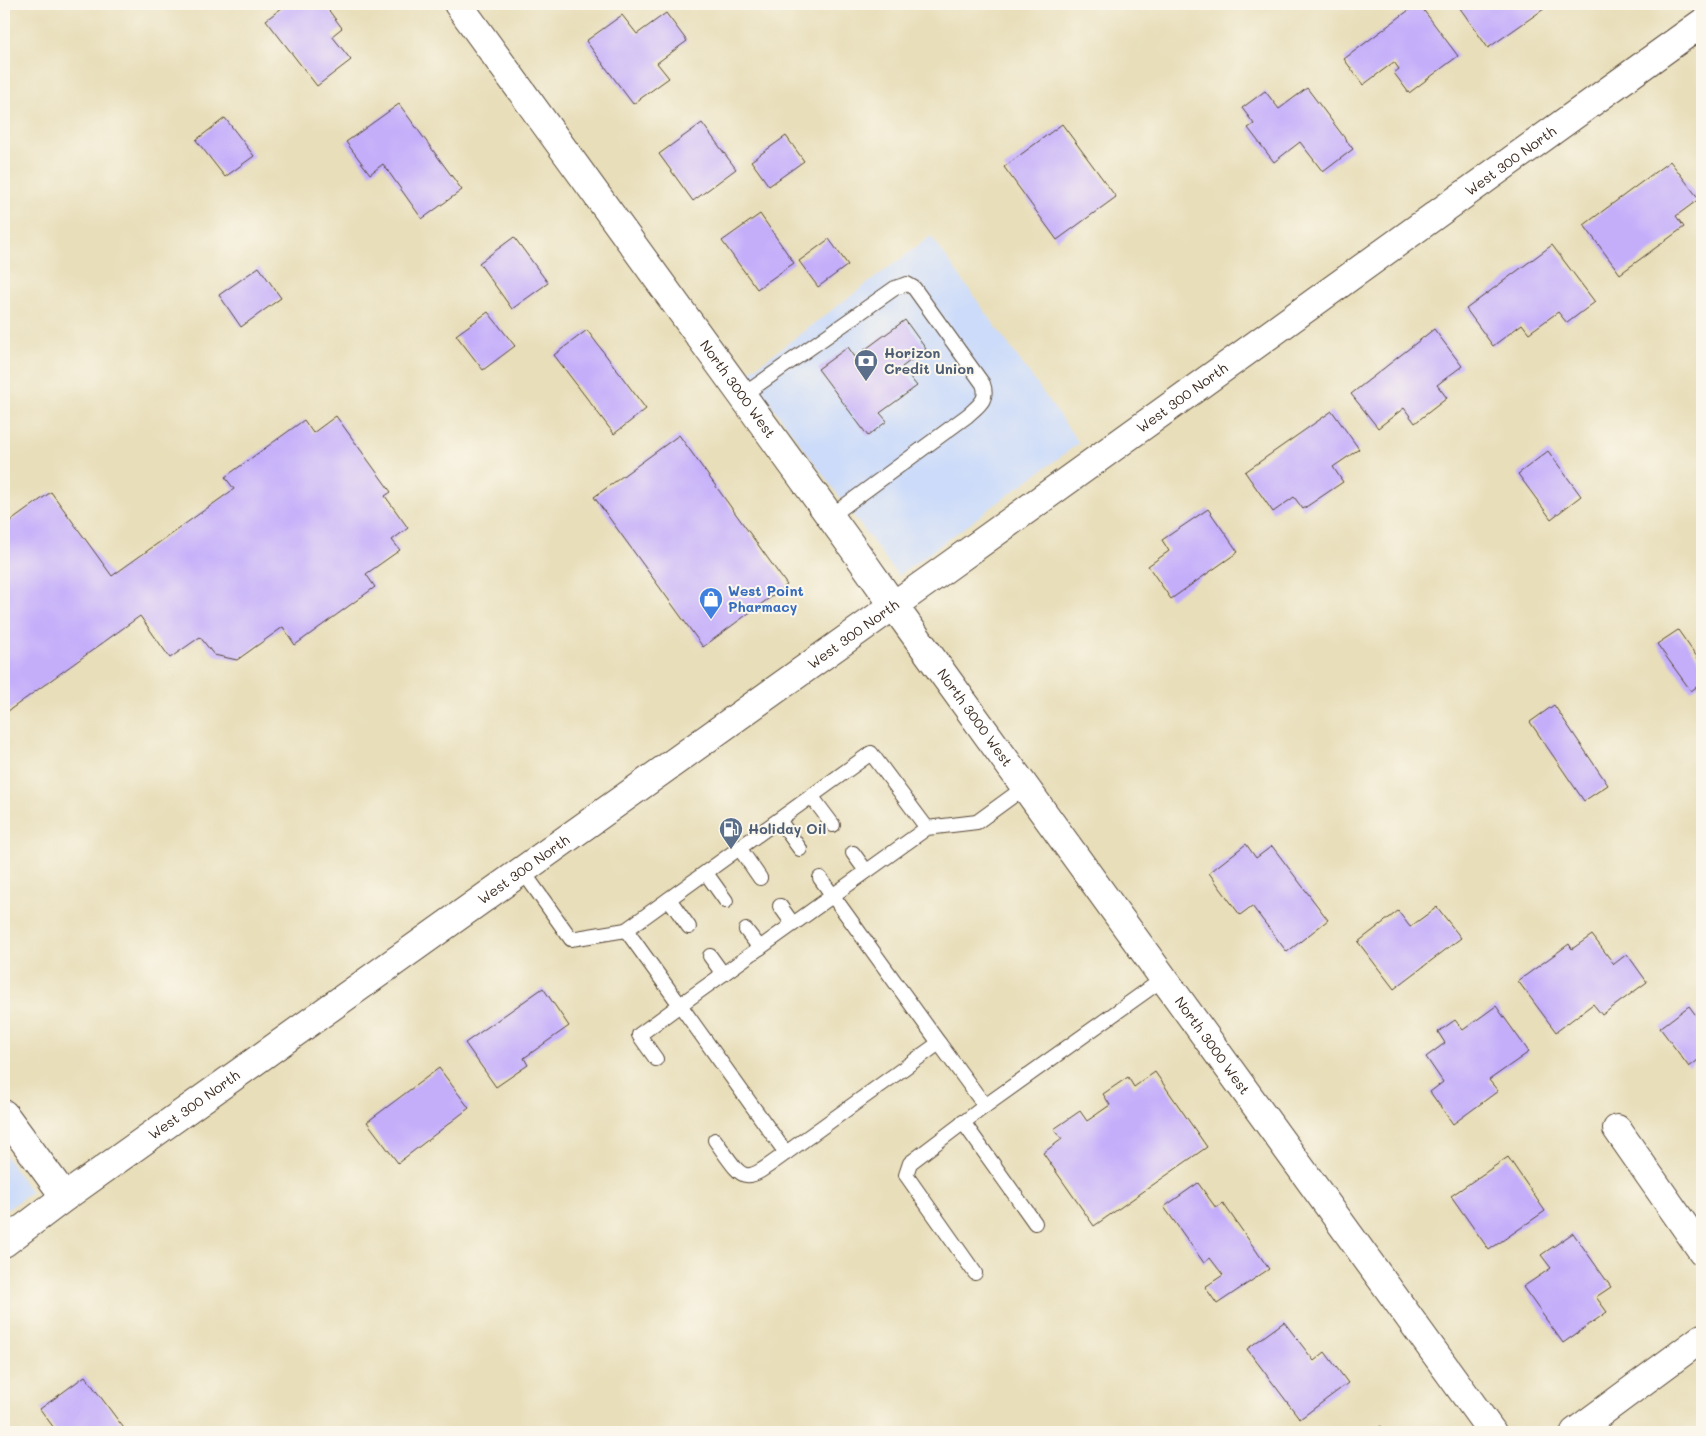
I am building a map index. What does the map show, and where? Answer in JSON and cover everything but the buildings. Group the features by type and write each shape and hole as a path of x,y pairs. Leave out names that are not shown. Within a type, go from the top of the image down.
{"main road":[{"name":"North 3000 West","path":"458,4 831,516 894,606 1492,1432"},
{"name":"West 300 North","path":"4,1243 522,870 894,606 1702,23"},
{"path":"4,1114 65,1198"},
{"path":"1617,1129 1702,1251"},
{"path":"1575,1432 1702,1338"}],"lane":[{"path":"743,395 895,288 907,284 914,288 920,296 983,384 986,391 983,401 980,406 967,416 831,516"},
{"path":"522,870 571,939 626,930 871,754 927,828"},
{"path":"656,1059 639,1035 927,828 977,822 1025,787"},
{"path":"812,796 833,825"},
{"path":"779,820 800,849"},
{"path":"740,849 760,878"},
{"path":"853,854 866,871"},
{"path":"706,873 726,902"},
{"path":"820,878 985,1106"},
{"path":"669,899 689,927"},
{"path":"780,906 793,924"},
{"path":"626,930 786,1153"},
{"path":"746,930 760,948"},
{"path":"710,956 723,974"},
{"path":"975,1274 906,1175 910,1162 1163,978"},
{"path":"715,1140 737,1171 746,1177 756,1175 939,1043"},
{"path":"963,1122 1035,1223"}],"shaded area":[{"path":"931,236 1079,443 898,576 748,373"},
{"path":"4,1154 31,1192 4,1212"}],"place":[{"name":"Horizon Credit Union","path":"866,382"},
{"name":"West Point Pharmacy","path":"711,620"},
{"name":"Holiday Oil","path":"731,850"}]}
